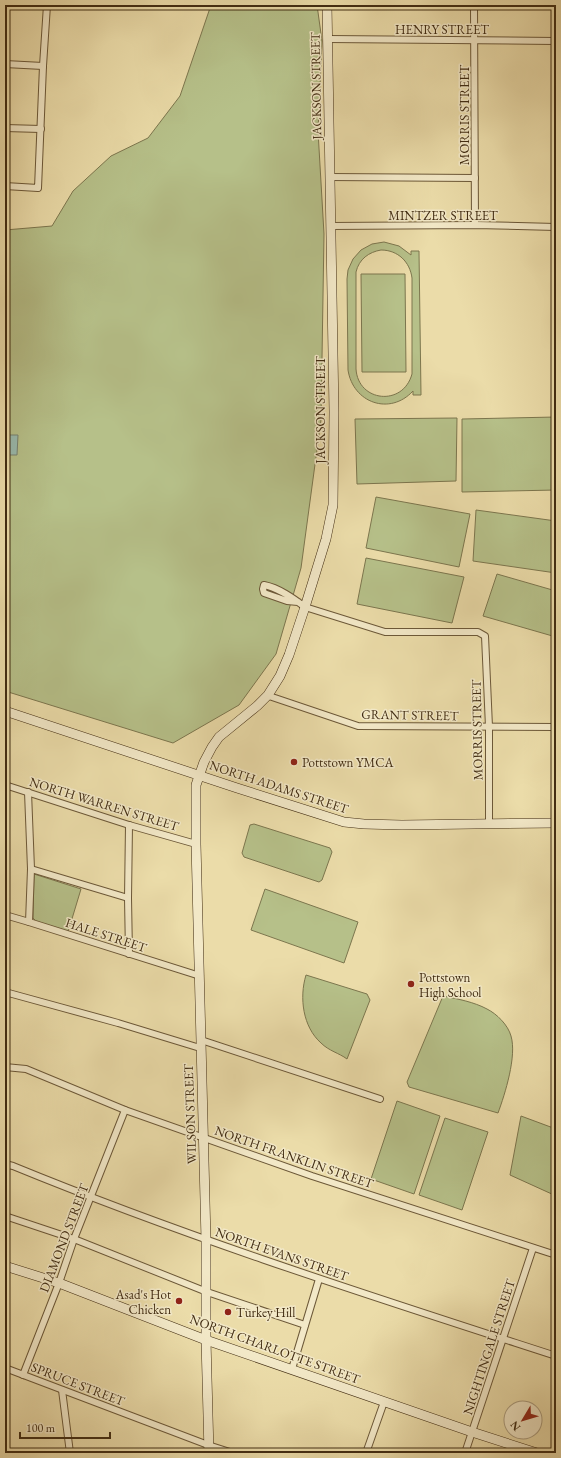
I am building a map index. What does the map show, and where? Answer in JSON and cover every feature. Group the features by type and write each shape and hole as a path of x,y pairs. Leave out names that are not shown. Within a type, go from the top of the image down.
{"street":[{"path":"5,186 38,188 47,5"},
{"name":"JACKSON STREET","path":"199,775 207,756 219,737 257,706 268,694 283,668 302,604 326,539 333,505 334,420 327,5"},
{"name":"MORRIS STREET","path":"474,5 475,225"},
{"name":"HENRY STREET","path":"328,39 556,41"},
{"path":"5,64 43,66"},
{"path":"5,128 41,129"},
{"path":"330,177 475,178"},
{"name":"MINTZER STREET","path":"330,226 475,225 556,227"},
{"path":"264,585 271,586 302,604 287,601 264,593 264,585"},
{"name":"MORRIS STREET","path":"302,604 385,632 478,632 485,636 489,727 489,823"},
{"name":"GRANT STREET","path":"268,694 272,697 358,726 556,727"},
{"name":"NORTH ADAMS STREET","path":"5,711 344,822 381,824 556,823"},
{"name":"WILSON STREET","path":"199,775 196,785 196,844 204,1137 208,1449"},
{"name":"NORTH WARREN STREET","path":"5,785 129,826 196,844"},
{"path":"28,792 31,869 29,922"},
{"path":"129,826 129,954"},
{"path":"31,869 128,898"},
{"name":"HALE STREET","path":"5,915 200,976"},
{"path":"5,992 201,1044 380,1099"},
{"name":"NORTH FRANKLIN STREET","path":"5,1067 26,1069 125,1110 312,1176 556,1255"},
{"name":"DIAMOND STREET","path":"23,1375 59,1283 74,1239 125,1110"},
{"name":"NORTH EVANS STREET","path":"5,1164 90,1198 206,1240 319,1279 556,1356"},
{"path":"5,1216 74,1239 207,1292 305,1324"},
{"name":"NIGHTINGALE STREET","path":"465,1453 533,1248"},
{"name":"NORTH CHARLOTTE STREET","path":"5,1266 59,1283 206,1340 537,1453"},
{"path":"292,1369 319,1279"},
{"name":"SPRUCE STREET","path":"5,1368 208,1449 233,1453"},
{"path":"62,1390 70,1453"},
{"path":"366,1453 384,1402"}],"green space":[{"path":"211,5 317,5 322,41 318,131 324,234 321,420 301,568 276,654 239,705 173,743 5,691 5,230 52,226 73,191 111,156 148,138 180,96"},
{"path":"384,242 399,246 411,255 411,251 419,251 421,395 413,395 413,391 404,399 394,403 384,404 365,398 357,391 351,381 348,370 348,270 353,259 361,250 372,244","holes":["381,250 393,252 402,258 406,262 411,272 412,374 407,385 400,392 391,396 381,396 372,394 364,388 359,380 356,369 356,272 359,263 369,254"]},
{"path":"361,274 405,274 406,372 362,372"},
{"path":"556,417 556,490 462,492 462,419"},
{"path":"457,418 456,481 357,484 355,419"},
{"path":"376,497 470,514 459,567 366,548"},
{"path":"476,510 556,521 556,573 473,561"},
{"path":"366,558 464,577 452,623 357,604"},
{"path":"497,574 556,591 556,637 483,616"},
{"path":"254,824 330,848 332,852 322,880 319,882 244,857 242,853 250,825"},
{"path":"34,874 81,889 68,932 37,922 33,918"},
{"path":"265,889 358,922 344,963 251,930"},
{"path":"306,975 367,994 370,1000 347,1059 324,1046 315,1036 306,1021 303,993"},
{"path":"443,996 471,1003 487,1009 502,1020 510,1032 512,1044 511,1064 507,1086 498,1113 409,1087 407,1082"},
{"path":"397,1101 440,1116 414,1194 371,1179"},
{"path":"521,1116 556,1129 556,1187 554,1195 510,1175"},
{"path":"445,1118 488,1132 462,1210 419,1195"}],"water":[{"path":"8,435 18,435 17,455 8,455"}],"place":[{"name":"Pottstown YMCA","path":"294,762"},
{"name":"Pottstown High School","path":"411,984"},
{"name":"Asad's Hot Chicken","path":"179,1301"},
{"name":"Turkey Hill","path":"228,1312"}]}
